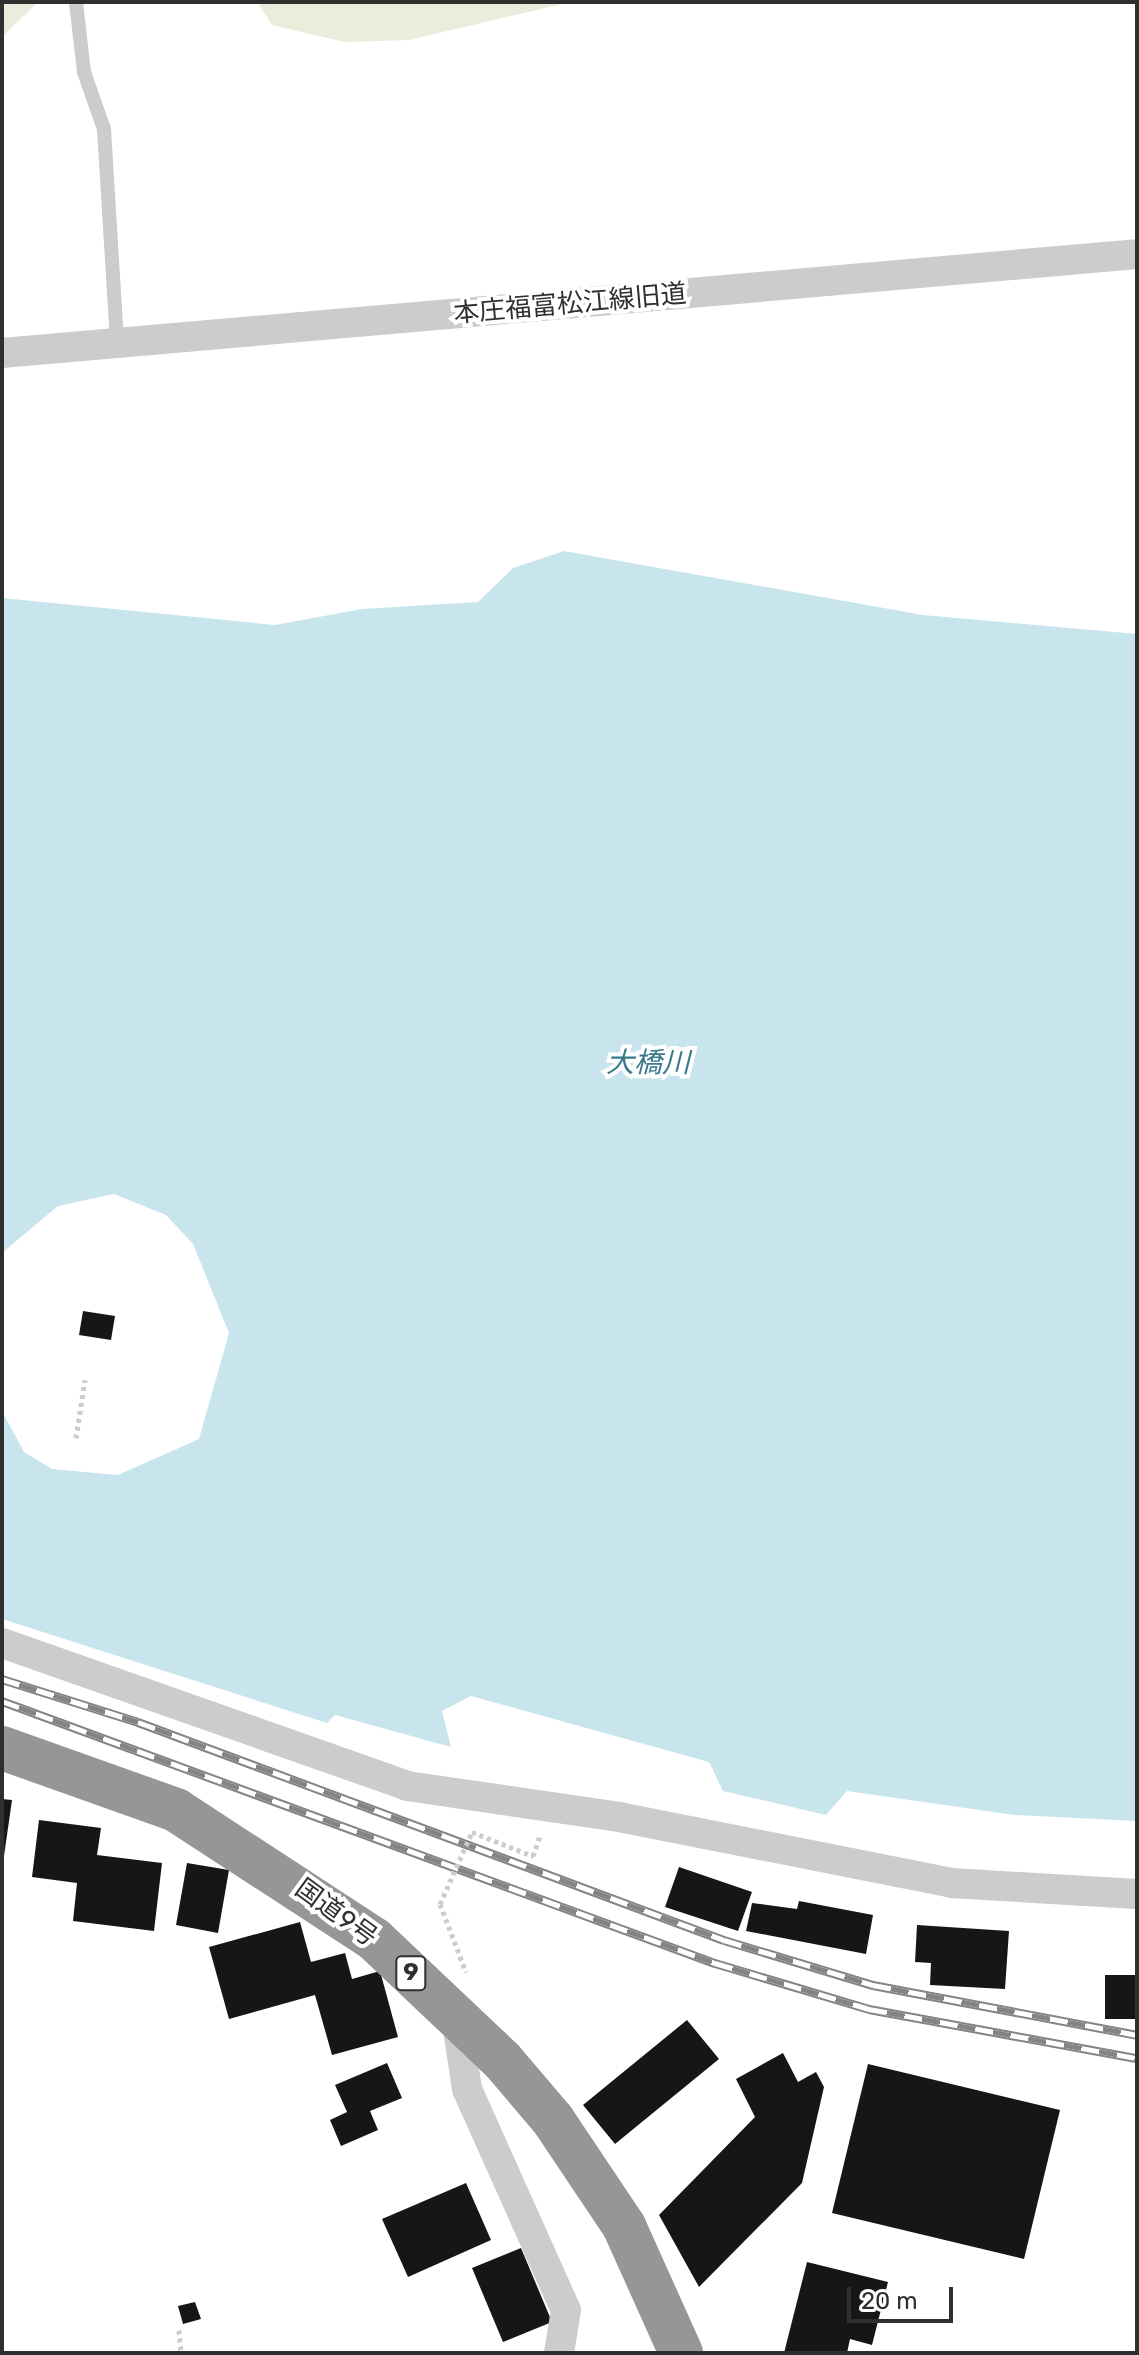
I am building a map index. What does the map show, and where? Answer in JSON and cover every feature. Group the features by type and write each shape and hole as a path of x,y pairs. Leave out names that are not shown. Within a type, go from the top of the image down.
{"highway":[{"name":"国道9号","path":"2,1748 176,1810 235,1844 374,1939 512,2072 588,2171 624,2226 681,2353"}],"street":[{"name":"本庄福富松江線旧道","path":"2,353 1137,254"},
{"path":"2,1643 407,1786 619,1817 951,1883 1137,1894"},
{"path":"456,2016 473,2104 566,2310 558,2353"}],"lane":[{"path":"76,2 84,72 104,129 117,344"}],"path":[{"path":"76,1438 85,1380"},
{"path":"468,1964 440,1904 472,1832 533,1856"},
{"path":"179,2330 181,2353"}],"green space":[{"path":"2,2 38,2 2,37"},
{"path":"257,2 570,2 409,40 345,42 272,25"}],"water":[{"name":"大橋川","path":"564,551 923,615 1137,634 1137,1821 1014,1815 847,1791 826,1815 723,1791 709,1762 471,1696 442,1711 451,1747 335,1715 327,1723 2,1619 2,1411 24,1452 52,1469 118,1475 199,1439 229,1333 193,1244 166,1215 114,1194 58,1206 2,1253 2,598 275,625 362,609 478,602 513,568"}],"building":[{"path":"83,1311 115,1316 111,1340 79,1335"},
{"path":"2,1799 12,1800 4,1856 2,1856"},
{"path":"39,1820 101,1828 97,1855 162,1863 154,1931 73,1921 77,1883 32,1877"},
{"path":"187,1863 229,1870 218,1933 176,1925"},
{"path":"679,1867 752,1892 738,1931 665,1907"},
{"path":"799,1901 873,1915 866,1954 746,1931 752,1903 797,1909"},
{"path":"300,1922 311,1962 345,1953 352,1979 380,1971 398,2037 332,2055 315,1995 229,2019 209,1947"},
{"path":"917,1925 1009,1931 1005,1989 930,1985 931,1963 915,1962"},
{"path":"1105,1975 1137,1975 1137,2019 1105,2019"},
{"path":"687,2020 719,2059 615,2144 583,2105"},
{"path":"783,2053 798,2082 816,2072 824,2087 802,2183 699,2287 659,2215 755,2117 736,2079"},
{"path":"387,2063 402,2098 370,2111 378,2130 341,2146 330,2120 347,2112 335,2085"},
{"path":"868,2064 1060,2110 1024,2259 832,2213"},
{"path":"466,2183 491,2240 408,2277 382,2219"},
{"path":"521,2248 552,2322 503,2342 472,2268"},
{"path":"807,2262 888,2282 872,2345 850,2339 847,2353 784,2353"},
{"path":"195,2302 201,2319 183,2324 178,2306"}],"railway":[{"path":"2,1679 138,1722 724,1940 873,1985 1137,2035"},
{"path":"2,1701 715,1963 869,2009 1137,2058"}]}
